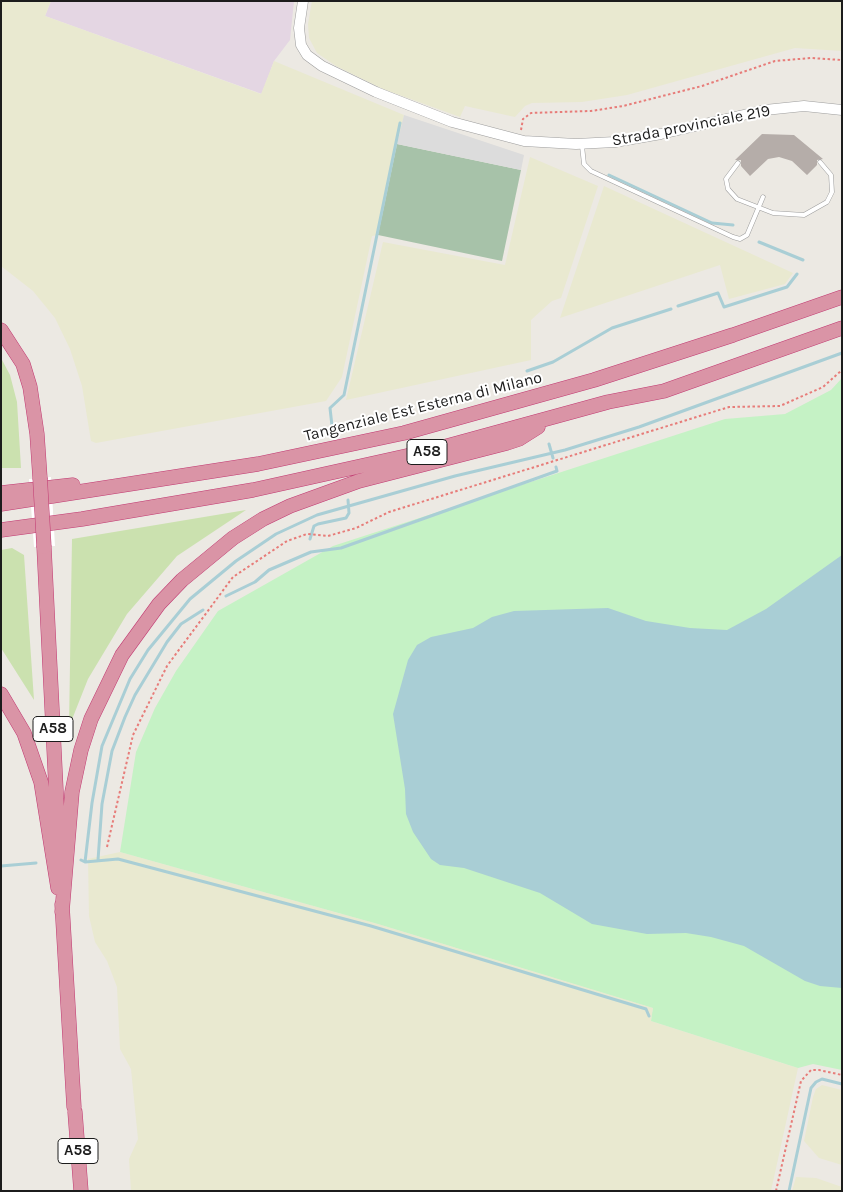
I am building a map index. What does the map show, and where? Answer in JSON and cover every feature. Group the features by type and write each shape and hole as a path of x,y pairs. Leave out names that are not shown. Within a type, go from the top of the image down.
{"highway":[{"name":"Tangenziale Est Esterna di Milano","path":"1,504 167,480 352,445 460,419 647,363 842,297"},
{"name":"A58","path":"1,530 82,519 253,490 429,451 546,421 608,402 664,390 842,328"},
{"name":"A58","path":"1,330 22,364 30,387 37,434 62,912 81,1191"},
{"name":"A58","path":"62,912 72,792 81,750 91,719 122,655 159,604 182,580 233,538 263,519 290,506 359,481 513,441 530,433 546,421"},
{"name":"A58","path":"1,493 81,484 167,480"},
{"name":"A58","path":"1,694 24,733 41,782 62,912"}],"street":[{"name":"Strada provinciale 219","path":"303,1 299,18 299,37 303,50 313,60 376,92 452,122 582,144 636,139 785,107 822,107 842,110"}],"lane":[{"path":"582,144 584,164 591,172 733,237 744,238 763,197"},
{"path":"738,163 726,179 728,189 736,199 773,213 804,215 821,207 830,199 833,186 831,175 820,162"}],"path":[{"path":"520,135 523,119 531,113 591,111 623,106 702,86 775,61 810,58 842,60"},
{"path":"514,128 520,135"},
{"path":"520,135 527,130"},
{"path":"107,847 133,735 167,666 233,578 287,541 307,534 328,536 356,528 389,512 729,407 780,406 823,387 842,370"},
{"path":"776,1191 800,1081 812,1070 842,1075"}],"shaded area":[{"path":"51,1 294,1 290,40 274,61 262,94 45,16"},
{"path":"404,115 524,155 521,170 397,144"}],"green space":[{"path":"1,1 51,1 45,16 261,94 274,61 404,115 378,235 372,236 342,377 326,401 96,443 91,441 82,386 70,349 55,318 33,291 1,266"},
{"path":"312,1 842,1 842,51 795,48 627,95 582,102 532,103 525,106 515,117 465,106 460,117 383,89 336,66 317,53 309,38 308,24"},
{"path":"397,144 521,170 502,261 378,235"},
{"path":"530,157 598,186 561,298 552,301 531,320 531,360 346,400 383,242 505,265"},
{"path":"604,186 793,273 785,284 729,299 720,265 560,318"},
{"path":"1,358 10,375 17,402 21,468 1,468"},
{"path":"842,378 842,1070 813,1064 798,1068 651,1021 653,1008 378,924 120,852 136,752 155,708 176,671 218,611 333,546 725,419 785,414 831,390"},
{"path":"246,510 177,556 127,614 88,679 69,727 72,539"},
{"path":"12,548 24,555 34,700 1,648 1,550"},
{"path":"120,852 378,924 653,1008 651,1021 798,1068 771,1191 131,1191 129,1159 138,1139 131,1069 120,1049 117,987 107,961 95,942 89,916 88,859"},
{"path":"822,1085 842,1090 842,1165 819,1158 804,1141 813,1097 816,1089"},
{"path":"796,1177 816,1178 842,1187 842,1191 792,1191"}],"water":[{"path":"842,555 842,988 820,986 805,981 744,946 711,937 686,933 647,934 592,924 540,893 464,868 440,865 431,859 413,832 406,814 405,789 393,714 408,660 417,645 431,637 473,628 492,617 514,611 608,608 646,621 690,628 727,630 766,609"}],"pier":[{"path":"51,477 55,546 34,547 29,479"}],"building":[{"path":"762,134 794,135 823,159 817,160 817,165 807,175 792,161 779,157 768,159 750,176 741,166 741,160 735,160"}],"waterway":[{"path":"332,426 330,408 344,395 400,123"},
{"path":"609,175 712,223 733,225"},
{"path":"759,242 803,260"},
{"path":"678,306 718,293 724,307 787,287 797,274"},
{"path":"527,371 553,362 612,328 671,309"},
{"path":"85,862 92,803 102,746 130,679 148,650 190,599 236,561 276,534 317,515 455,476 565,450 639,427 842,353"},
{"path":"549,444 553,458"},
{"path":"226,596 255,582 269,570 311,552 341,548 557,471 556,467"},
{"path":"310,539 314,526 346,518 349,513 348,500"},
{"path":"98,860 102,804 112,751 125,717 135,695 167,642 181,624 203,610"},
{"path":"81,860 85,862 118,859 371,926 646,1009 649,1016"},
{"path":"1,866 36,863"},
{"path":"789,1191 811,1088 822,1079 842,1084"}]}
